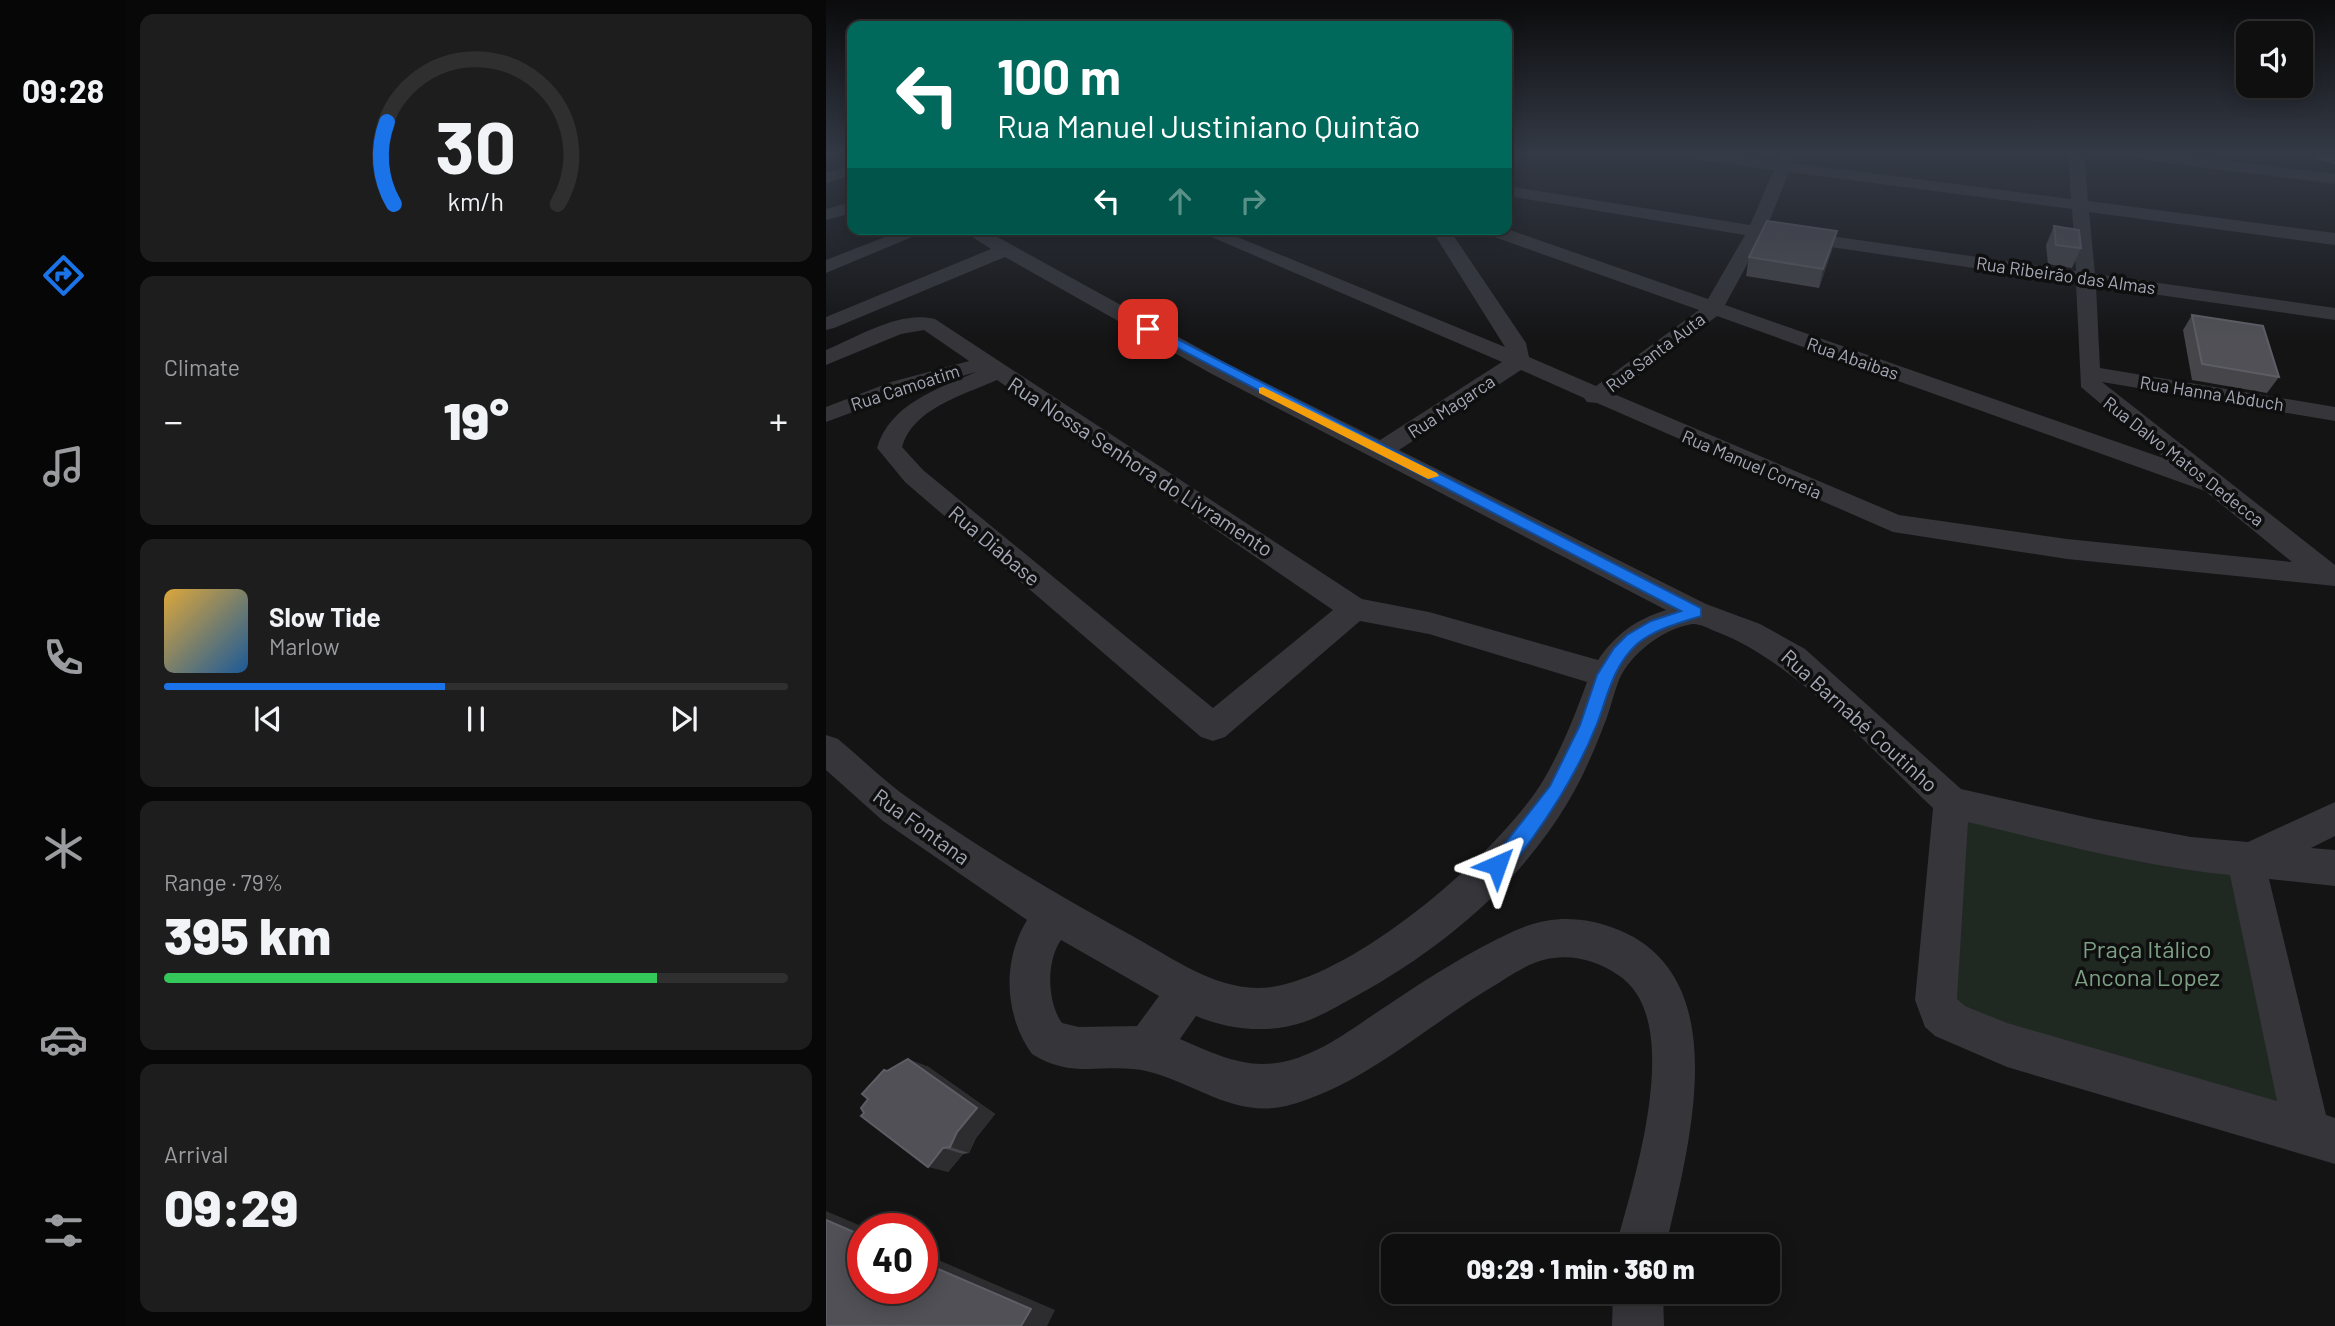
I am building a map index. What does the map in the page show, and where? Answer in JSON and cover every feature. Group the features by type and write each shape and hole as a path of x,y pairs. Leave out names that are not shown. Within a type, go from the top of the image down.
{"street":[{"name":"Rua Ribeirão das Almas","path":"1668,217 2335,314"},
{"name":"Rua Santa Auta","path":"1595,397 1712,310 1762,217"},
{"name":"Rua Dalvo Matos Dedecca","path":"2079,217 2086,277 2089,373 2090,383 2097,393 2331,575"},
{"path":"2173,217 2335,239"},
{"path":"826,267 907,235"},
{"name":"Rua Barnabé Coutinho","path":"978,235 1218,368 1695,612 1749,632 1794,658 1951,802"},
{"name":"Rua Manuel Correia","path":"1216,235 1520,361 1595,397 1893,523 2067,549 2331,575"},
{"path":"1444,235 1516,344 1520,361"},
{"name":"Rua Abaibas","path":"1506,235 1712,310 2218,486"},
{"path":"827,324 1003,251"},
{"name":"Rua Nossa Senhora do Livramento","path":"826,358 896,328 928,323 1354,609"},
{"name":"Rua Magarca","path":"1382,450 1520,361"},
{"name":"Rua Camoatim","path":"826,415 899,387 991,367"},
{"name":"Rua Diabase","path":"991,367 900,422 890,434 889,448 925,485 1213,727 1354,609"},
{"name":"Rua Hanna Abduch","path":"2089,373 2335,414"},
{"path":"1354,609 1429,623 1605,675"},
{"path":"1644,1234 1665,1139 1675,1058 1669,1010 1652,975 1618,949 1594,940 1560,938 1529,944 1421,1008 1352,1055 1286,1084 1247,1087 1147,1050 1056,1045 1040,1031 1028,974 1035,943 1038,906 1209,1002 1257,1009 1302,1002 1370,966 1446,915 1514,848 1556,791 1588,725 1605,675 1633,639 1656,625 1695,612"},
{"name":"Rua Fontana","path":"826,750 896,810 1038,906"},
{"path":"2321,1137 2007,1045 1966,1030 1940,1012 1936,1000 1951,802 2094,836 2246,862 2335,868"},
{"path":"2246,862 2335,818"},
{"path":"2246,862 2321,1137"},
{"path":"1147,1050 1189,990"},
{"path":"1638,1304 1639,1326"}],"green space":[{"name":"Praça Itálico Ancona Lopez","path":"1951,802 2246,862 2307,1133 1940,1012"}],"building":[{"path":"1767,221 1837,231 1823,269 1749,257"},
{"path":"2054,226 2079,230 2081,248 2056,245"},
{"path":"2192,315 2263,326 2279,377 2202,364"},
{"path":"908,1059 977,1108 957,1132 950,1147 943,1148 928,1167 861,1116 864,1113 861,1108 868,1099 862,1094 884,1070 887,1071"},
{"path":"826,1220 847,1229 847,1304 938,1304 938,1269 1031,1309 1021,1326 826,1326"}],"slow traffic":[{"path":"1263,390 1432,476"}],"route":[{"path":"1148,329 1218,368 1695,612 1656,625 1633,639 1620,653 1605,675 1588,725 1556,791 1514,848 1497,865"}]}
